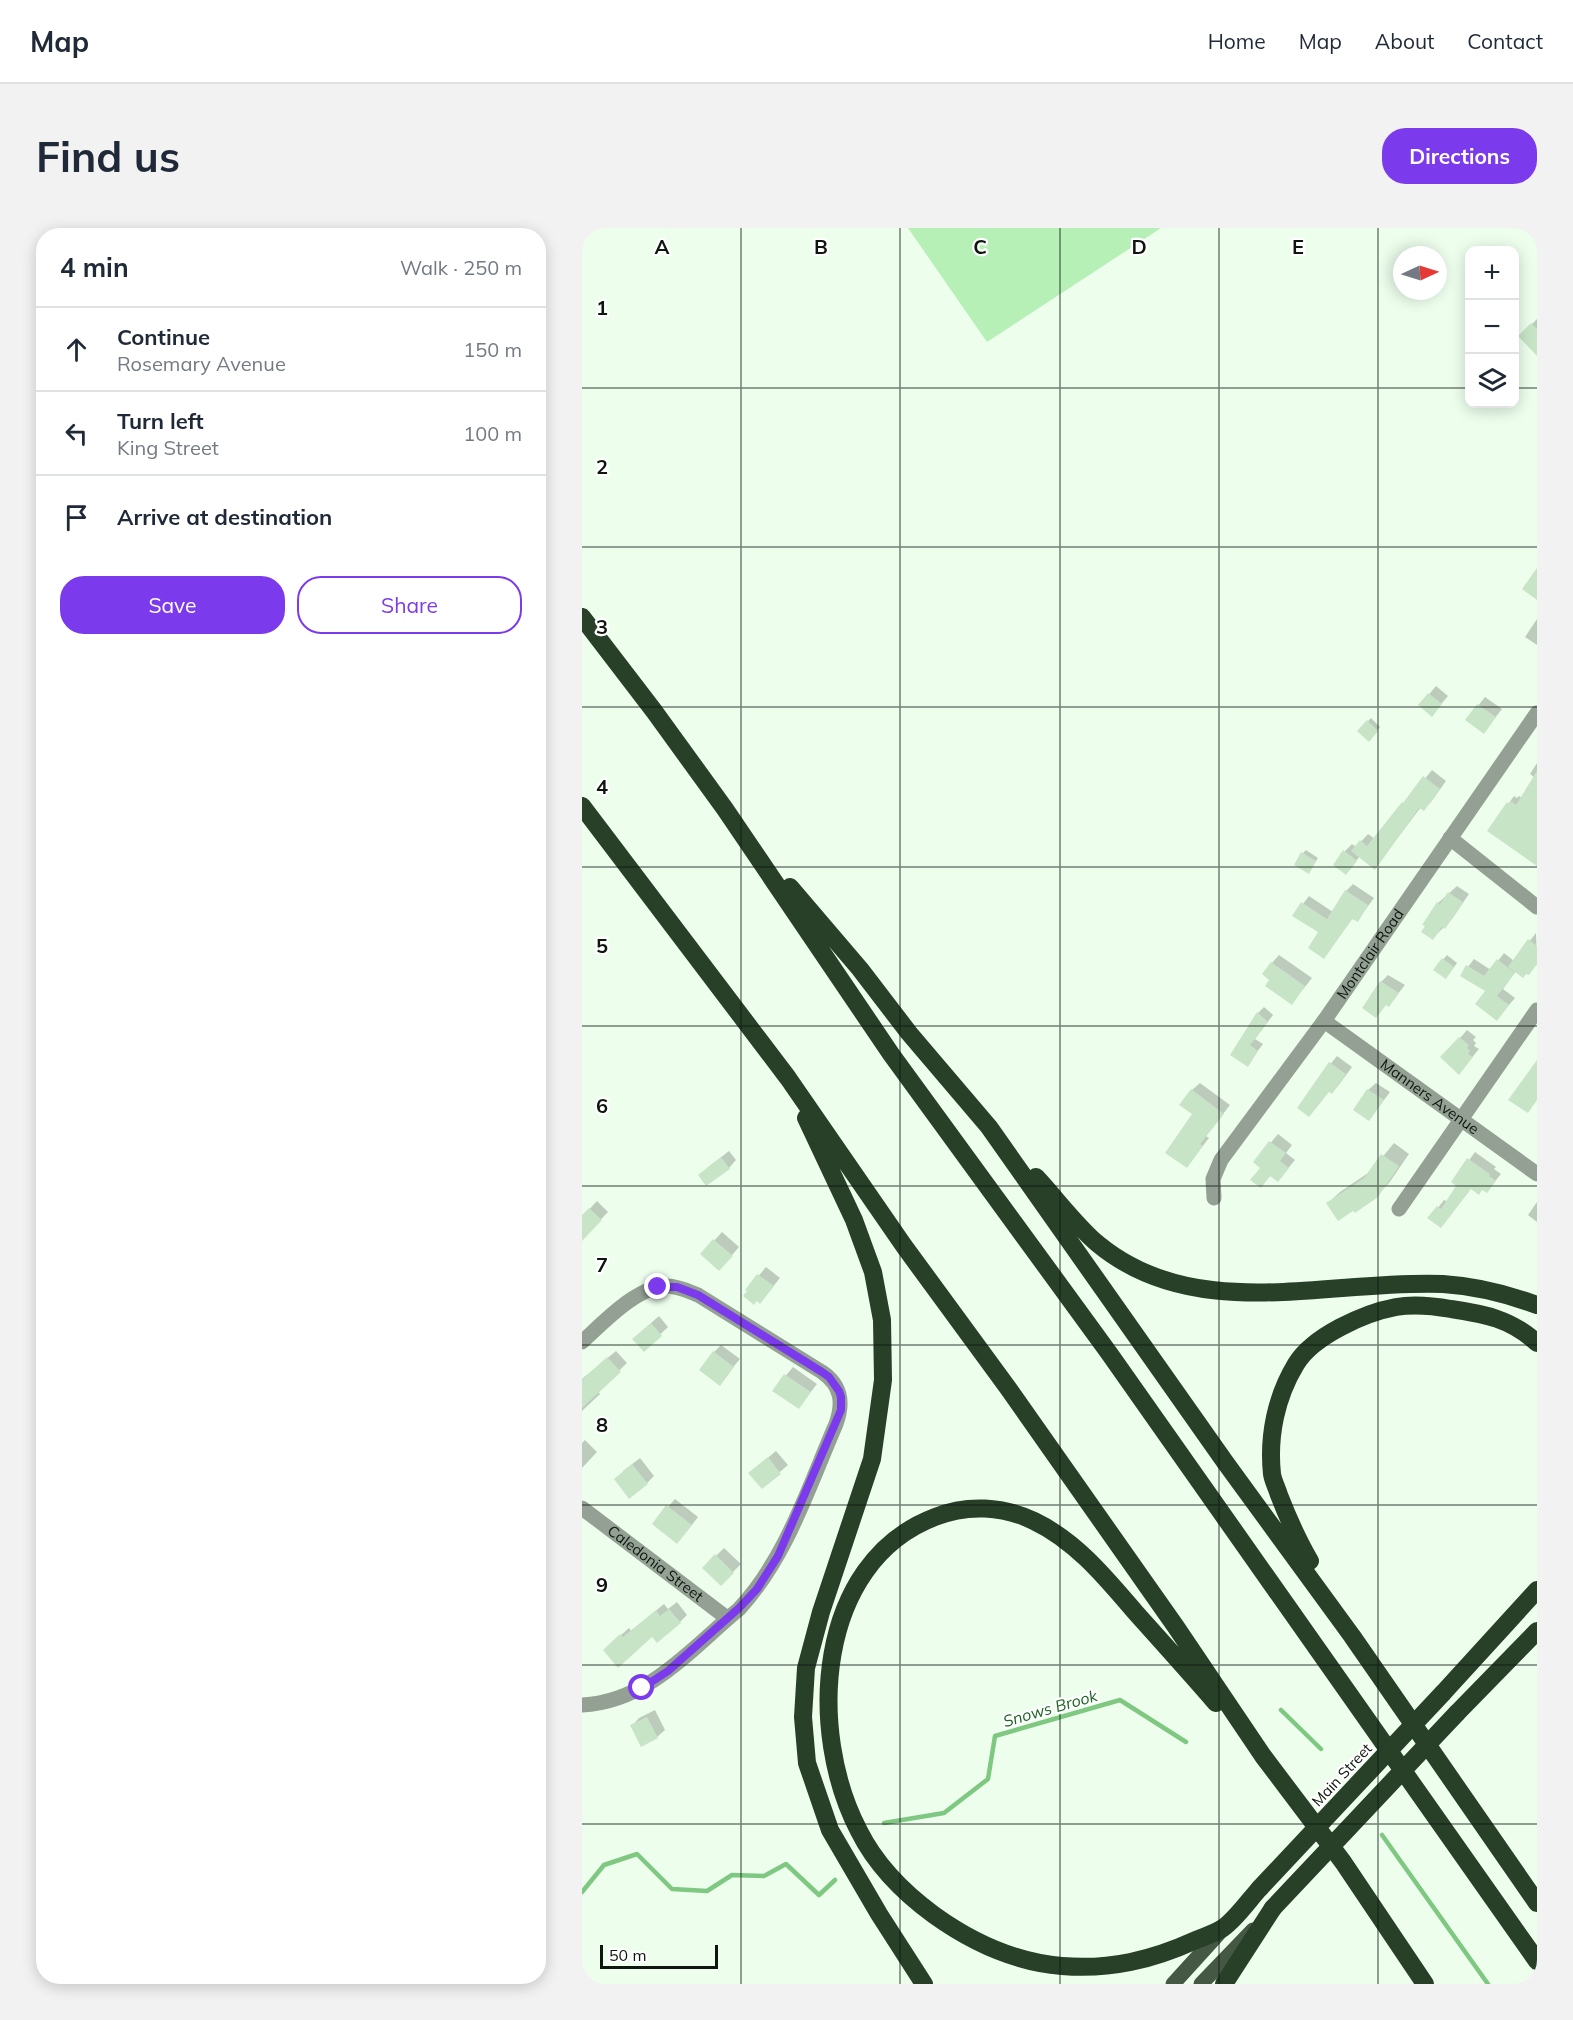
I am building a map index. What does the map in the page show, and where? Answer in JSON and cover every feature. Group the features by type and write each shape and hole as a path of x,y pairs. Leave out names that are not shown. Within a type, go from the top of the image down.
{"highway":[{"path":"582,617 725,809 891,1053 1109,1353 1537,1961"},
{"path":"582,806 788,1078 904,1246 1008,1388 1176,1627 1263,1756 1342,1862 1425,1984"},
{"path":"725,809 860,969 909,1034 989,1127 1098,1244 1126,1262 1154,1277 1182,1286 1246,1293 1444,1284 1500,1294 1537,1305"},
{"path":"788,1078 854,1220 873,1272 882,1320 883,1380 872,1459 838,1558 806,1668 802,1717 807,1763 830,1830 879,1914 924,1984"},
{"path":"989,1127 1225,1462 1352,1636 1537,1903"},
{"path":"1352,1636 1291,1528 1272,1475 1272,1433 1278,1398 1296,1362 1320,1340 1356,1318 1398,1307 1438,1307 1489,1314 1524,1331 1537,1343"},
{"path":"1224,1928 1167,1954 1132,1963 1080,1967 1052,1965 999,1952 971,1940 948,1925 913,1899 886,1871 867,1845 847,1805 838,1781 829,1732 827,1706 831,1657 844,1613 860,1579 882,1550 896,1538 925,1521 960,1510 994,1509 1012,1513 1050,1529 1088,1558 1263,1756"},
{"name":"Main Street","path":"1224,1928 1537,1590"},
{"path":"1224,1984 1273,1908 1457,1713 1534,1637"},
{"path":"1493,1839 1537,1884"}],"main road":[{"path":"1201,1984 1273,1908"},
{"name":"Main Street","path":"1173,1984 1224,1928"}],"street":[{"name":"Montclair Road","path":"1214,1198 1213,1179 1221,1160 1323,1021 1537,713"},
{"path":"1450,838 1537,907"},
{"path":"1399,1209 1537,1010"},
{"name":"Manners Avenue","path":"1323,1021 1537,1174"},
{"path":"582,1342 641,1294 658,1287 677,1287 698,1295 822,1372 835,1384 841,1397 839,1418 778,1556 757,1589 668,1671 642,1688 617,1699 582,1705"},
{"name":"Caledonia Street","path":"582,1508 727,1618"}],"green space":[{"path":"908,228 1161,228 987,342"}],"building":[{"path":"1531,323 1537,329 1537,356 1519,337"},
{"path":"1537,568 1537,600 1522,589"},
{"path":"1428,693 1442,704 1432,717 1418,705"},
{"path":"1477,704 1496,717 1484,734 1465,720"},
{"path":"1367,720 1378,731 1369,742 1357,731"},
{"path":"1537,771 1537,866 1487,831 1507,802 1509,804 1511,801 1516,805"},
{"path":"1423,776 1440,789 1424,811 1419,808 1375,870 1351,851 1360,840 1367,846"},
{"path":"1343,850 1357,861 1346,875 1333,865"},
{"path":"1301,852 1316,861 1309,874 1294,865"},
{"path":"1345,890 1368,905 1358,922 1352,919 1324,959 1308,948 1318,932 1292,916 1301,902 1327,919"},
{"path":"1448,892 1463,902 1445,929 1442,927 1433,940 1421,932 1425,926 1422,925 1437,902 1440,904"},
{"path":"1528,939 1537,946 1537,964 1529,975 1526,974 1523,978 1508,967"},
{"path":"1442,958 1454,967 1446,979 1433,970"},
{"path":"1497,959 1515,973 1497,996 1509,1005 1497,1021 1475,1004 1485,991 1460,976 1466,965 1484,976"},
{"path":"1271,962 1305,986 1292,1005 1265,986 1269,980 1262,974"},
{"path":"1380,981 1399,993 1389,1007 1386,1005 1376,1018 1362,1008"},
{"path":"1257,1012 1268,1022 1250,1045 1258,1051 1248,1067 1230,1055"},
{"path":"1459,1037 1469,1045 1468,1054 1473,1057 1459,1075 1440,1057"},
{"path":"1537,1060 1537,1100 1528,1113 1508,1100"},
{"path":"1329,1062 1346,1074 1332,1094 1329,1092 1309,1117 1297,1108"},
{"path":"1191,1089 1224,1114 1200,1144 1203,1146 1187,1168 1165,1153 1192,1114 1179,1105"},
{"path":"1367,1089 1384,1100 1369,1121 1353,1110"},
{"path":"1269,1141 1286,1153 1280,1161 1289,1168 1278,1182 1270,1176 1261,1188 1250,1180 1260,1168 1253,1162"},
{"path":"1381,1154 1399,1166 1378,1197 1355,1213 1353,1211 1338,1221 1326,1203 1364,1178"},
{"path":"721,1157 730,1169 706,1186 698,1175"},
{"path":"1467,1158 1496,1181 1487,1193 1482,1190 1479,1195 1471,1189 1441,1228 1427,1218 1437,1206 1441,1209 1456,1186 1451,1182"},
{"path":"589,1208 602,1220 582,1241 582,1215"},
{"path":"713,1239 733,1256 719,1271 700,1254"},
{"path":"757,1274 774,1286 760,1304 757,1301 754,1305 743,1296"},
{"path":"651,1323 662,1336 644,1352 632,1339"},
{"path":"713,1351 734,1367 720,1386 699,1370"},
{"path":"607,1357 621,1372 582,1408 582,1380"},
{"path":"784,1374 811,1392 799,1409 772,1391"},
{"path":"768,1457 781,1474 762,1489 748,1473"},
{"path":"632,1464 648,1484 629,1499 614,1479"},
{"path":"666,1505 692,1525 677,1544 652,1524"},
{"path":"715,1554 734,1573 721,1586 702,1568"},
{"path":"669,1609 681,1623 657,1643 652,1637 618,1668 603,1650 620,1634 623,1637 656,1610 660,1616"},
{"path":"647,1717 658,1738 641,1747 630,1725"}],"waterway":[{"name":"Snows Brook","path":"884,1823 944,1813 988,1779 995,1736 1120,1700 1186,1742"},
{"name":"Snows Brook","path":"1281,1710 1321,1749"},
{"name":"Snows Brook","path":"1382,1835 1488,1984"},
{"name":"Snows Brook","path":"582,1892 604,1865 637,1854 672,1889 707,1891 732,1875 764,1876 786,1864 819,1895 835,1880"}],"route":[{"path":"642,1688 668,1671 739,1608 766,1577 788,1534 836,1424 842,1403 835,1384 822,1372 698,1295 677,1287 658,1287"}]}
